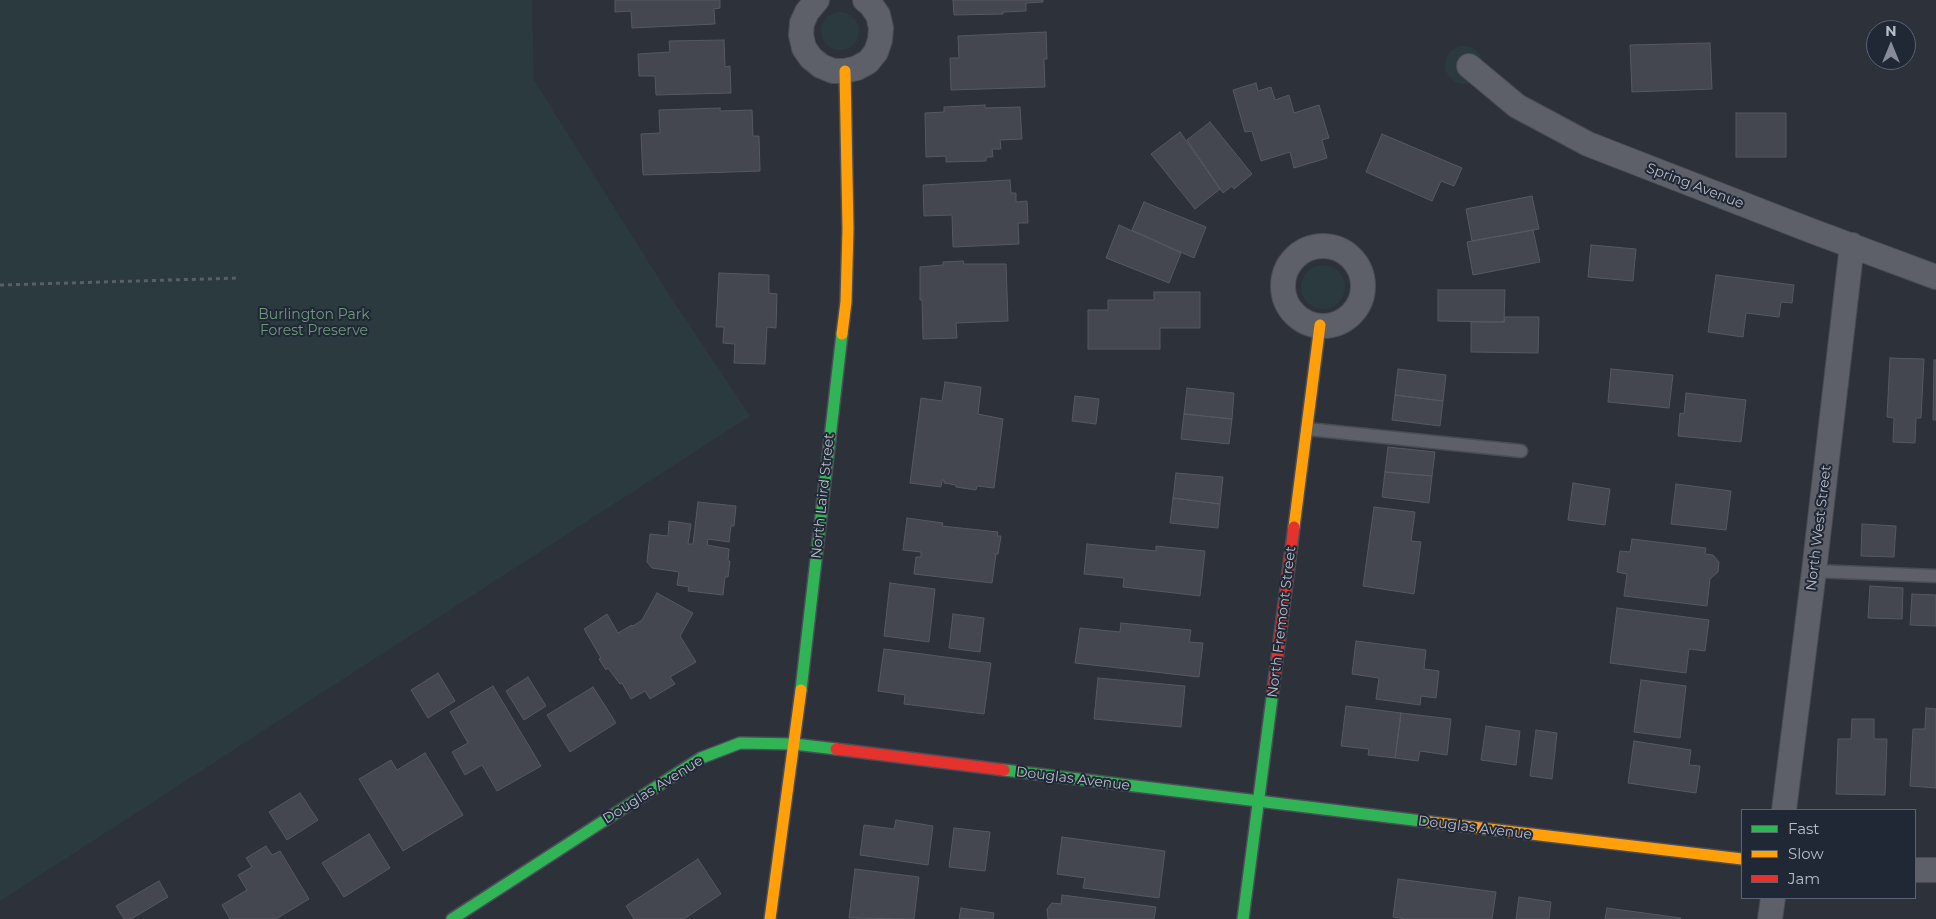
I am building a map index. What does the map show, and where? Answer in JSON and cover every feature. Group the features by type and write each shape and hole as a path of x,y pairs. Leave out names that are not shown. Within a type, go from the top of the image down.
{"street":[{"path":"818,0 806,12 802,23 801,35 804,48 811,58 821,66 833,71 857,68 868,62 876,52 881,28 878,16 871,5 865,0"},
{"name":"Spring Avenue","path":"1469,66 1517,106 1588,144 1936,277"},
{"name":"North Laird Street","path":"770,919 794,744 846,302 848,229 845,71"},
{"name":"North West Street","path":"1784,809 1852,245"},
{"name":"North Fremont Street","path":"1243,919 1320,325"},
{"name":"Douglas Avenue","path":"452,919 701,758 740,743 794,744 1259,802 1741,859"},
{"path":"1916,870 1936,870"},
{"path":"1770,919 1773,899"}],"lane":[{"path":"1307,429 1521,451"},
{"path":"1814,571 1936,576"}],"path":[{"path":"0,285 239,278"}],"green space":[{"name":"Burlington Park Forest Preserve","path":"0,0 532,0 534,80 668,293 750,416 0,901"},
{"path":"840,12 854,17 859,31 854,45 840,50 826,45 821,31 826,17"},
{"path":"1464,46 1478,51 1483,65 1478,79 1464,84 1450,79 1445,65 1450,51"},
{"path":"1327,265 1339,271 1344,278 1344,296 1339,303 1332,308 1319,309 1307,303 1302,296 1301,283 1307,271 1314,266"}],"building":[{"path":"615,0 720,0 720,8 714,9 715,24 632,28 631,11 615,12"},
{"path":"953,0 1043,0 1043,2 1026,3 1026,11 1003,12 1003,14 954,15"},
{"path":"1046,32 1047,59 1044,59 1045,87 951,90 950,58 959,58 958,36"},
{"path":"724,40 725,67 730,66 731,93 656,95 655,76 639,76 638,54 670,52 669,41"},
{"path":"1710,43 1712,89 1632,92 1630,45"},
{"path":"1256,83 1258,91 1271,87 1275,100 1289,95 1294,113 1319,105 1329,138 1322,140 1327,158 1294,168 1290,152 1261,161 1252,131 1245,132 1233,90"},
{"path":"985,105 985,108 1020,107 1022,139 1000,140 1001,149 992,149 993,157 986,157 986,161 946,162 946,156 926,157 925,113 944,112 944,107"},
{"path":"720,108 720,111 752,110 753,136 759,136 760,171 643,175 641,134 660,133 659,110"},
{"path":"1736,113 1786,113 1786,157 1736,157"},
{"path":"1210,122 1252,174 1234,189 1232,186 1223,193 1187,140"},
{"path":"1180,132 1220,189 1195,209 1151,154"},
{"path":"1382,134 1462,168 1454,186 1441,181 1432,201 1366,172"},
{"path":"1010,180 1011,193 1016,193 1016,202 1027,201 1028,223 1018,223 1019,244 953,247 952,215 924,216 923,185"},
{"path":"1532,196 1539,229 1472,241 1466,209"},
{"path":"1144,202 1206,227 1194,258 1132,230"},
{"path":"1119,225 1181,253 1169,283 1106,258"},
{"path":"1533,230 1540,262 1473,275 1467,242"},
{"path":"1591,245 1636,249 1633,281 1588,277"},
{"path":"963,261 964,264 1006,264 1008,321 956,323 957,338 923,339 920,267 943,265 943,262"},
{"path":"719,273 769,275 769,293 777,294 776,328 767,327 765,364 734,363 735,344 723,343 724,327 716,327"},
{"path":"1716,275 1794,285 1792,303 1781,302 1779,317 1746,313 1743,337 1708,332"},
{"path":"1438,290 1505,290 1504,322 1438,321"},
{"path":"1154,292 1200,292 1200,328 1160,328 1160,349 1088,349 1088,310 1108,310 1108,300 1154,300"},
{"path":"1505,317 1539,317 1538,353 1471,352 1471,322 1504,322"},
{"path":"1890,358 1924,359 1921,418 1916,418 1915,443 1893,442 1894,418 1887,417"},
{"path":"1934,360 1936,360 1936,420 1933,420"},
{"path":"1398,369 1446,375 1443,401 1395,395"},
{"path":"1611,369 1673,375 1669,408 1608,402"},
{"path":"945,382 981,387 978,414 1003,419 994,488 977,486 976,490 956,487 956,485 944,483 944,480 942,480 941,487 910,483 921,398 942,401"},
{"path":"1187,388 1234,393 1232,419 1184,414"},
{"path":"1686,393 1746,400 1741,442 1678,436 1680,413 1684,414"},
{"path":"1395,395 1443,401 1440,426 1392,420"},
{"path":"1075,396 1099,399 1096,424 1072,421"},
{"path":"1184,414 1232,419 1229,444 1181,439"},
{"path":"1388,447 1435,452 1432,476 1385,472"},
{"path":"1385,472 1432,476 1429,503 1382,497"},
{"path":"1176,473 1223,477 1220,504 1173,498"},
{"path":"1573,483 1610,489 1605,525 1568,520"},
{"path":"1676,484 1731,491 1726,530 1671,524"},
{"path":"1173,498 1220,504 1218,528 1170,523"},
{"path":"698,502 736,506 734,526 731,526 729,542 708,539 707,545 729,549 728,577 725,577 723,595 688,591 689,587 677,585 679,572 652,568 647,562 650,534 668,536 669,521 691,524 688,544 693,544"},
{"path":"1374,507 1415,512 1411,541 1421,542 1414,594 1363,586"},
{"path":"907,518 943,523 942,526 998,532 997,536 1001,536 998,554 996,554 992,583 914,574 916,557 921,557 921,552 903,550"},
{"path":"1862,524 1896,526 1894,557 1861,556"},
{"path":"1632,539 1706,548 1705,554 1713,555 1719,562 1718,572 1710,579 1707,606 1624,596 1627,574 1617,572 1620,551 1630,552"},
{"path":"1087,544 1156,551 1156,546 1205,551 1200,596 1123,587 1124,578 1084,574"},
{"path":"890,583 935,589 929,642 884,636"},
{"path":"1870,586 1903,588 1902,619 1868,618"},
{"path":"657,593 693,613 680,636 696,662 670,677 675,684 650,699 645,691 631,699 622,683 620,684 608,668 606,670 584,629 607,614 618,633 633,626 642,620"},
{"path":"1912,594 1936,595 1936,626 1910,625"},
{"path":"1617,608 1709,620 1705,651 1689,649 1686,673 1610,663"},
{"path":"953,614 984,618 980,652 949,648"},
{"path":"1121,623 1191,630 1189,642 1203,643 1199,677 1075,663 1080,628 1120,632"},
{"path":"1356,641 1426,650 1424,669 1439,671 1436,698 1421,696 1420,705 1376,699 1379,678 1352,674"},
{"path":"884,649 991,663 984,714 904,704 905,695 878,691"},
{"path":"438,673 455,701 428,718 411,690"},
{"path":"528,677 546,706 524,720 506,691"},
{"path":"1098,678 1185,686 1181,727 1094,719"},
{"path":"1641,680 1686,686 1680,738 1634,732"},
{"path":"493,686 541,766 497,791 482,765 465,775 452,752 468,743 450,712"},
{"path":"593,687 616,723 570,752 547,715"},
{"path":"1346,706 1401,713 1395,758 1368,755 1369,749 1341,746"},
{"path":"1926,708 1936,709 1936,788 1910,786 1913,729 1925,729"},
{"path":"1401,713 1451,719 1447,755 1420,751 1418,761 1395,758"},
{"path":"1852,719 1874,719 1874,739 1887,739 1885,795 1836,794 1838,739 1851,739"},
{"path":"1486,726 1520,731 1516,765 1481,760"},
{"path":"1536,730 1557,733 1552,779 1530,776"},
{"path":"1634,741 1691,750 1689,765 1700,766 1696,793 1628,783"},
{"path":"425,753 463,815 403,851 359,779 391,760 397,770"},
{"path":"300,793 318,820 287,840 269,812"},
{"path":"896,820 933,826 928,865 860,855 864,825 894,829"},
{"path":"954,828 990,832 985,871 949,867"},
{"path":"369,834 390,868 344,897 322,863"},
{"path":"1062,837 1165,851 1159,898 1083,888 1085,878 1057,874"},
{"path":"266,846 272,855 280,851 309,899 276,919 230,919 222,905 247,890 238,875 252,867 246,858"},
{"path":"698,859 721,894 684,919 634,919 626,906"},
{"path":"855,869 919,877 914,919 849,918"},
{"path":"1398,879 1496,892 1492,919 1407,919 1393,917"},
{"path":"159,881 168,897 131,919 124,919 116,906"},
{"path":"1062,895 1156,907 1154,919 1048,919 1047,909 1052,903 1061,904"},
{"path":"1519,897 1551,902 1549,919 1516,919"},
{"path":"961,908 994,913 993,919 959,919"},
{"path":"1607,908 1681,918 1605,919"}],"traffic: fast":[{"path":"801,690 842,334"},
{"path":"1243,919 1273,690"},
{"path":"452,919 701,758 740,743 794,744 836,749"},
{"path":"1004,770 1430,822"}],"traffic: slow":[{"path":"842,334 846,302 848,229 845,71"},
{"path":"1294,527 1320,325"},
{"path":"770,919 801,690"},
{"path":"1430,822 1741,859"}],"traffic: jam":[{"path":"1273,690 1294,527"},
{"path":"836,749 1004,770"}]}
